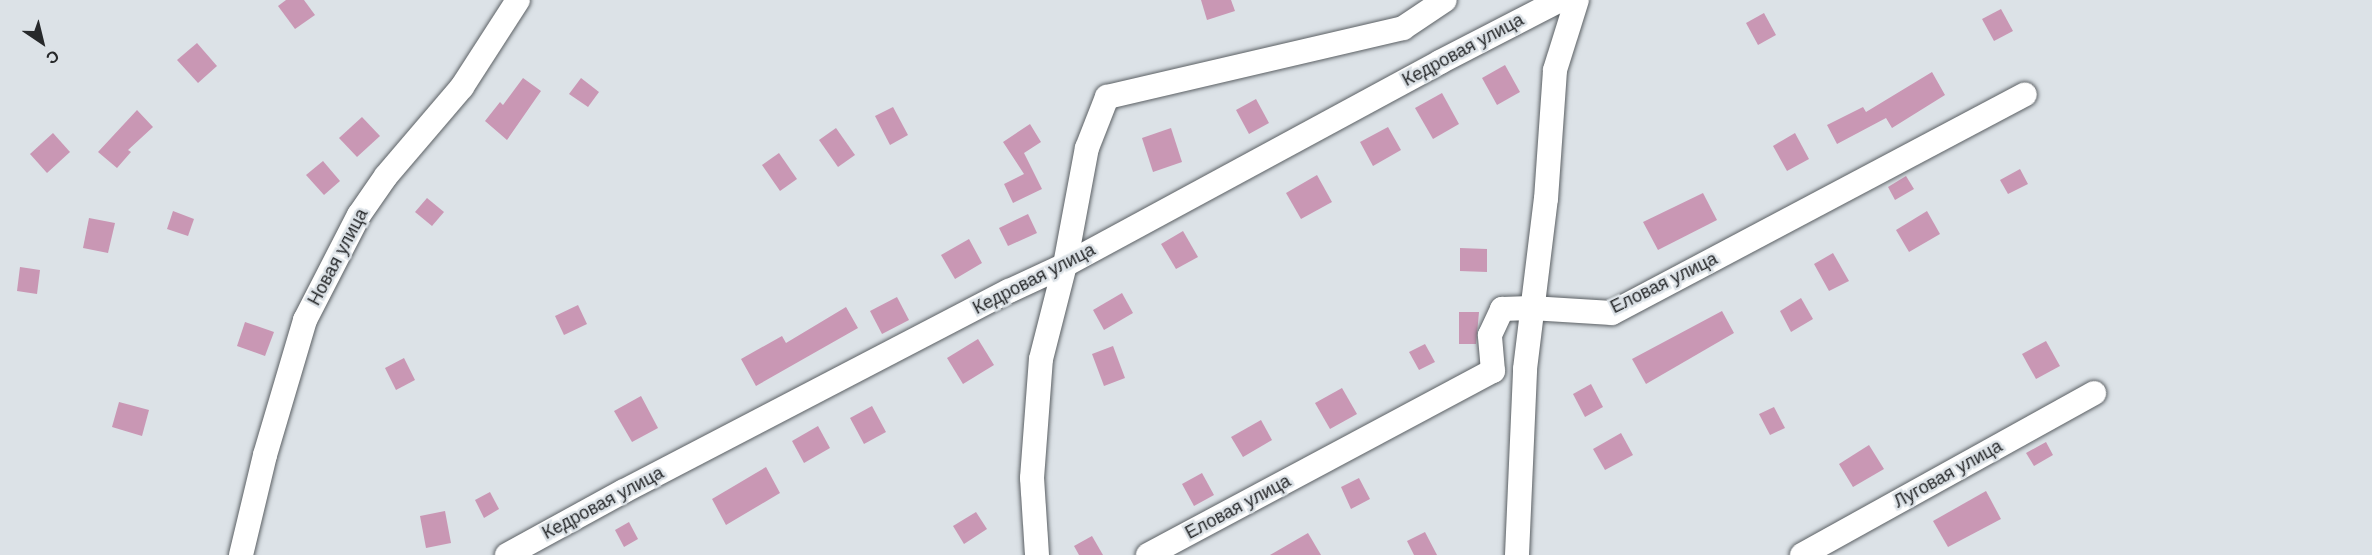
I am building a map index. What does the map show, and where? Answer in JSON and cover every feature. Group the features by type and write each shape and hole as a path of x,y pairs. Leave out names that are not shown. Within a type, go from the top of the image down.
{"street":[{"name":"Новая улица","path":"241,555 265,455 305,320 359,215 386,176 462,87 518,0"},
{"path":"1037,555 1032,478 1041,359 1065,265 1087,148 1107,97 1403,28 1445,0"},
{"name":"Кедровая улица","path":"507,555 946,324 1065,265 1429,67 1560,0"},
{"path":"1517,555 1525,369 1546,199 1555,70 1577,0"},
{"name":"Еловая улица","path":"1148,555 1493,371 1490,335 1502,309 1531,308 1612,313 2025,94"},
{"path":"1493,371 1525,369"},
{"name":"Луговая улица","path":"1802,555 2094,393"}],"building":[{"path":"286,0 304,0 315,15 295,29 278,6"},
{"path":"1201,0 1231,0 1235,11 1207,20"},
{"path":"2001,9 2013,31 1994,41 1982,19"},
{"path":"1764,13 1776,35 1758,45 1746,23"},
{"path":"197,43 217,66 198,83 177,60"},
{"path":"1505,65 1520,92 1497,105 1482,78"},
{"path":"1932,72 1945,95 1892,128 1886,118 1837,144 1827,125 1863,107 1866,112"},
{"path":"523,78 541,91 507,140 485,121 500,102 503,105"},
{"path":"581,78 599,92 588,107 569,94"},
{"path":"1442,93 1459,124 1433,139 1415,108"},
{"path":"1256,99 1269,123 1249,134 1236,110"},
{"path":"893,107 908,135 890,145 875,116"},
{"path":"137,110 153,127 128,150 131,152 117,168 98,152"},
{"path":"362,117 380,136 357,157 339,138"},
{"path":"1030,124 1041,142 1024,153 1042,189 1013,203 1004,184 1024,174 1003,142"},
{"path":"1388,127 1401,150 1373,166 1360,142"},
{"path":"836,128 855,155 838,167 819,140"},
{"path":"1171,128 1182,162 1153,172 1142,138"},
{"path":"53,133 70,152 47,173 30,154"},
{"path":"1795,133 1809,159 1787,171 1773,146"},
{"path":"779,153 797,179 780,191 762,165"},
{"path":"323,161 340,181 324,195 306,175"},
{"path":"2020,169 2028,184 2008,194 2000,180"},
{"path":"1317,175 1332,202 1301,219 1286,193"},
{"path":"1906,176 1914,189 1895,200 1888,187"},
{"path":"1703,193 1717,220 1658,250 1643,222"},
{"path":"427,198 444,212 432,226 415,212"},
{"path":"173,211 194,219 188,236 167,229"},
{"path":"1927,211 1940,234 1909,252 1896,230"},
{"path":"1028,214 1037,233 1008,246 999,228"},
{"path":"89,218 115,223 108,253 83,248"},
{"path":"1183,231 1198,257 1176,269 1161,244"},
{"path":"969,239 982,263 955,279 941,255"},
{"path":"1460,248 1487,249 1487,272 1460,271"},
{"path":"1833,253 1849,281 1829,291 1814,264"},
{"path":"20,267 40,270 37,294 17,291"},
{"path":"1122,293 1133,313 1104,330 1093,310"},
{"path":"897,297 909,320 882,334 870,311"},
{"path":"1801,298 1813,319 1791,332 1780,311"},
{"path":"578,305 587,324 564,335 555,316"},
{"path":"846,307 858,328 756,386 741,359 782,336 786,343"},
{"path":"1722,311 1734,333 1646,384 1632,359"},
{"path":"1459,312 1479,312 1476,344 1459,344"},
{"path":"245,322 274,332 265,356 237,346"},
{"path":"978,339 994,365 963,384 947,358"},
{"path":"2046,341 2060,366 2036,379 2022,354"},
{"path":"1425,344 1435,362 1419,370 1409,352"},
{"path":"1113,346 1125,378 1104,386 1092,354"},
{"path":"404,358 415,380 396,390 385,368"},
{"path":"1591,384 1603,407 1585,417 1573,394"},
{"path":"1342,388 1357,414 1330,429 1315,403"},
{"path":"641,396 658,428 632,442 614,411"},
{"path":"119,402 149,410 142,436 112,427"},
{"path":"872,406 886,432 864,444 850,418"},
{"path":"1774,407 1785,428 1770,435 1759,414"},
{"path":"1261,420 1272,440 1243,457 1231,437"},
{"path":"818,426 830,448 804,463 792,441"},
{"path":"1621,433 1633,455 1605,470 1593,449"},
{"path":"2046,442 2053,455 2034,466 2026,453"},
{"path":"1869,445 1884,469 1853,487 1839,464"},
{"path":"766,467 780,493 726,525 712,499"},
{"path":"1202,473 1214,495 1194,506 1182,484"},
{"path":"1359,478 1370,499 1351,509 1341,487"},
{"path":"1986,491 2001,519 1948,547 1933,521"},
{"path":"490,492 499,509 484,518 475,500"},
{"path":"445,511 451,543 426,548 420,516"},
{"path":"976,512 987,529 964,544 953,526"},
{"path":"629,522 638,539 624,547 615,530"},
{"path":"1425,532 1437,555 1414,555 1407,541"},
{"path":"1308,533 1321,555 1270,555"},
{"path":"1092,536 1103,555 1079,555 1074,546"}]}
